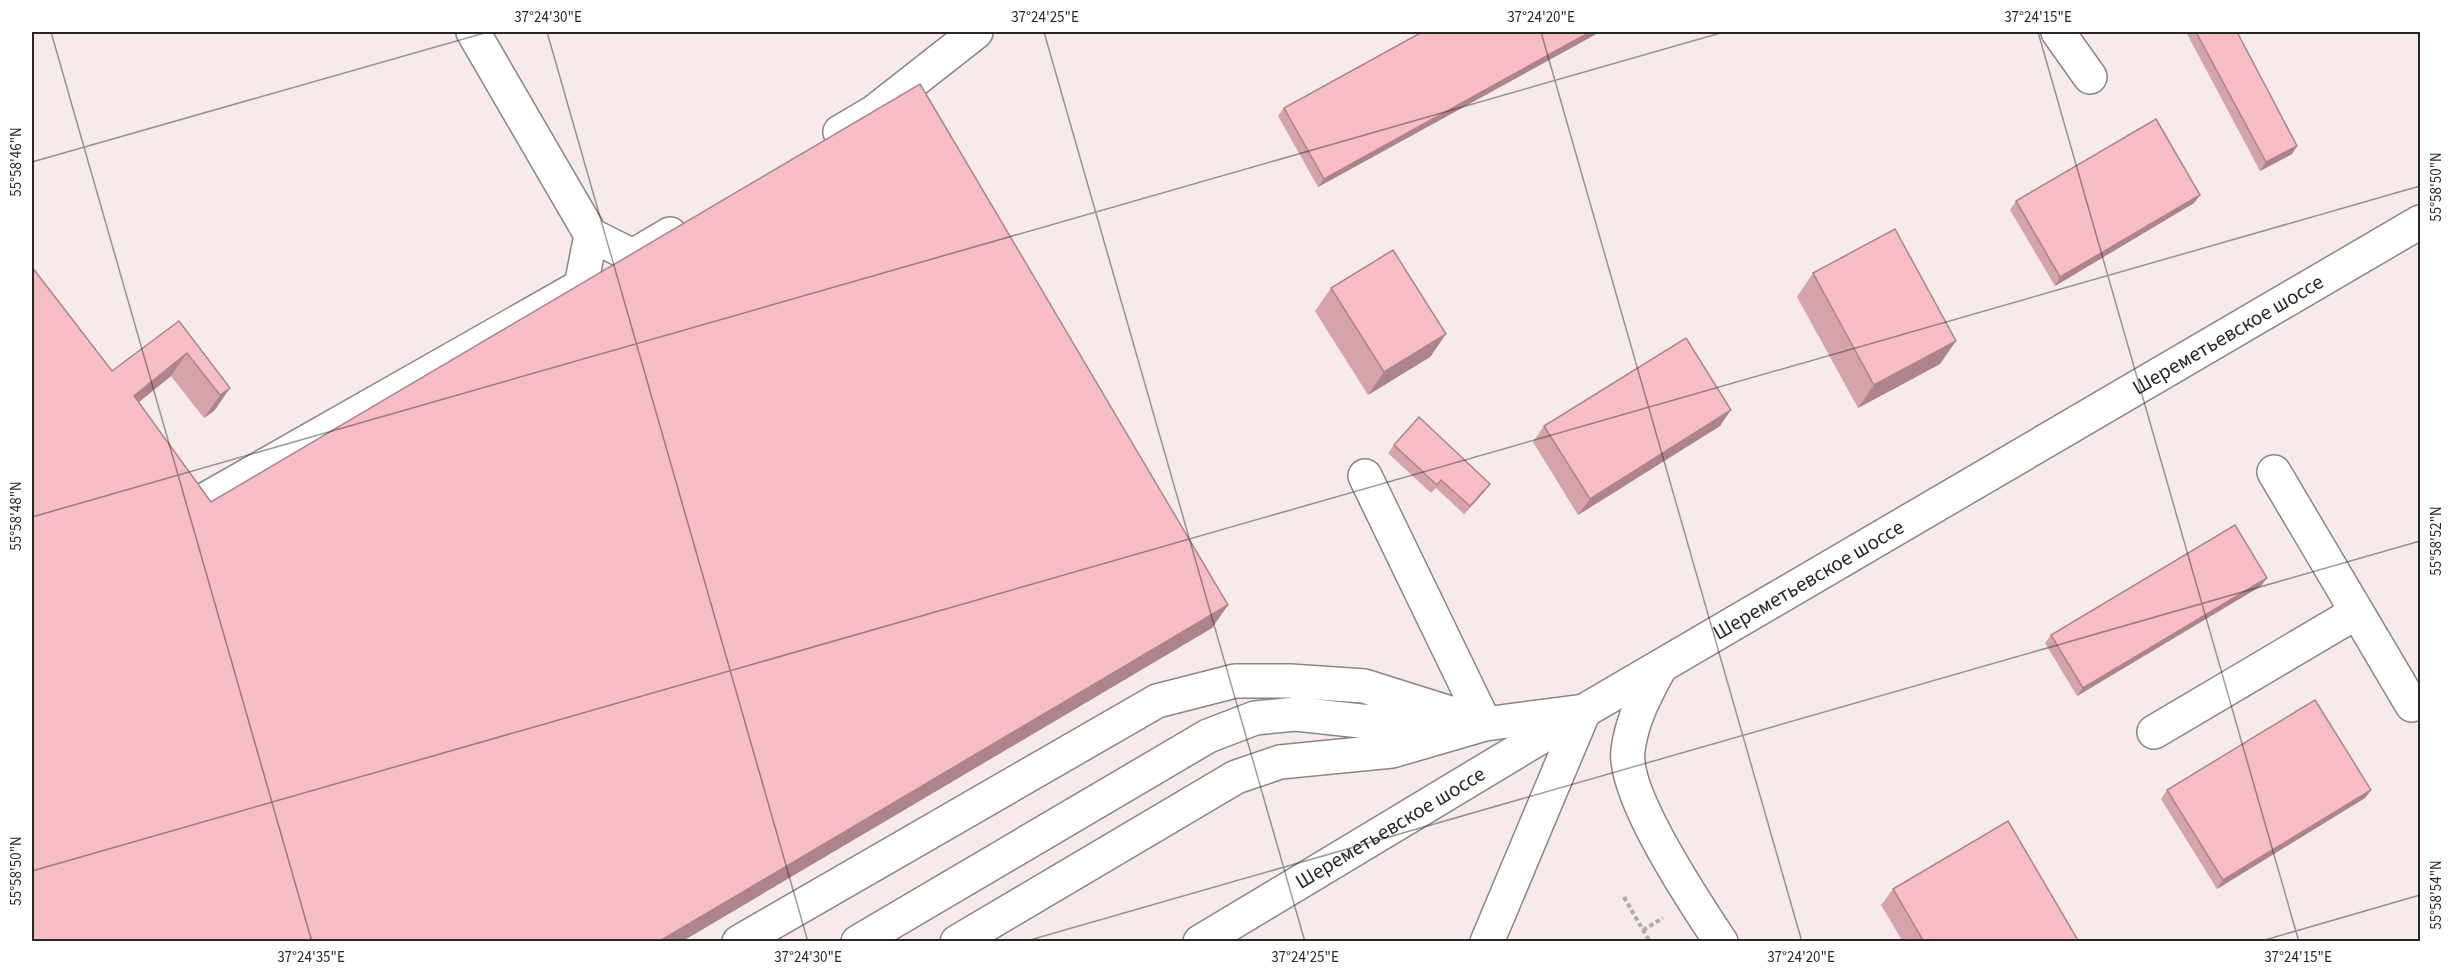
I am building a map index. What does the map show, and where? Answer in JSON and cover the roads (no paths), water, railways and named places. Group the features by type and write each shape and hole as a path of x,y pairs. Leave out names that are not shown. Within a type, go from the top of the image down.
{"main road":[{"path":"473,32 591,235 633,256"},
{"path":"814,148 874,112 976,32"},
{"path":"2058,32 2090,77"},
{"path":"185,511 693,220"},
{"name":"Шереметьевское шоссе","path":"1200,942 1584,711 2421,222"},
{"path":"581,286 591,235"},
{"path":"2274,471 2412,705 2421,700"},
{"path":"1365,476 1485,724"},
{"path":"2154,732 2357,612"},
{"path":"1661,666 1640,702 1628,752 1630,772 1646,818 1720,942"},
{"path":"739,942 1157,701 1235,681 1290,681 1364,686 1485,724"},
{"path":"957,942 1236,777 1280,762 1392,751 1485,724 1584,711"},
{"path":"1486,939 1584,711"},
{"path":"858,942 1208,736 1255,718 1296,714 1360,721 1485,724"}]}
